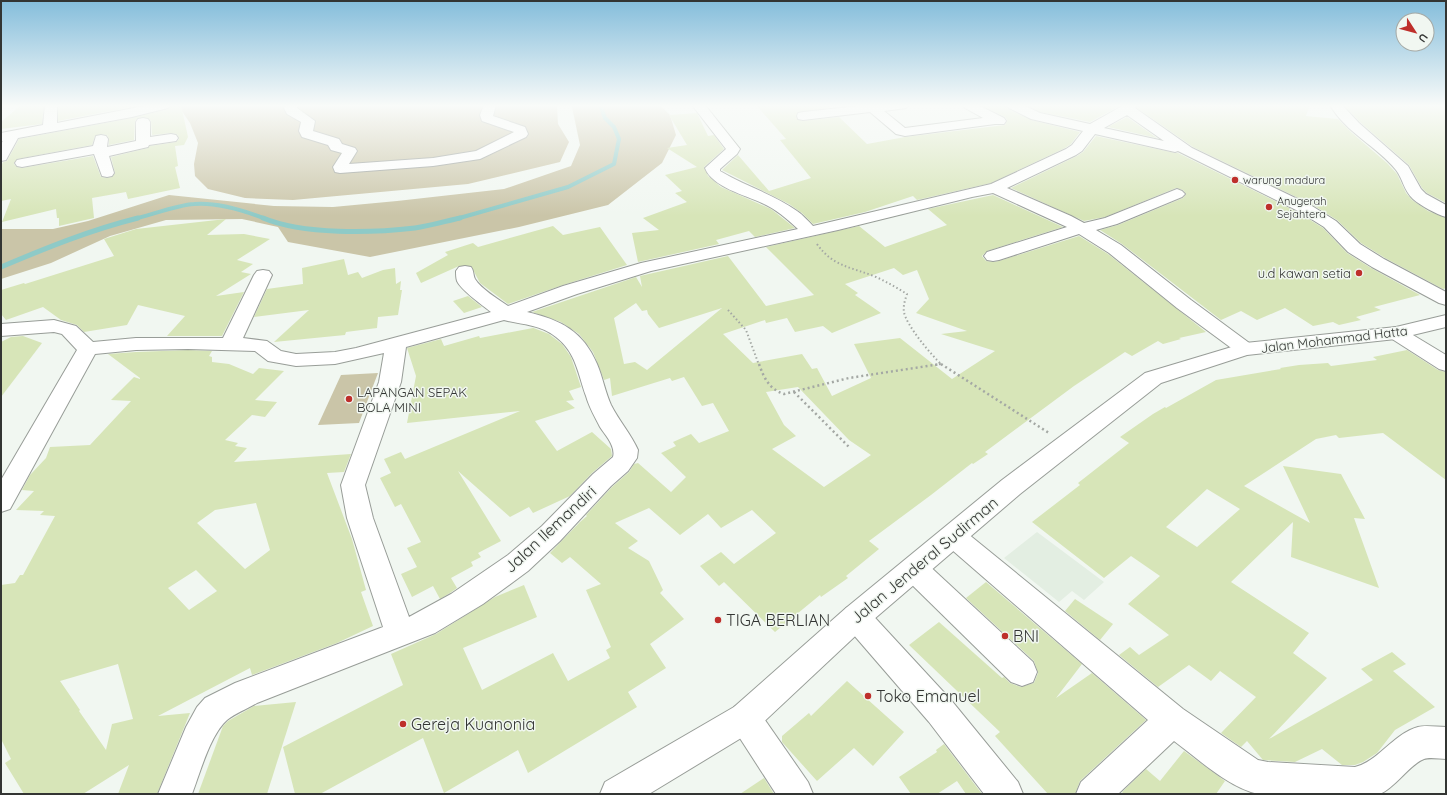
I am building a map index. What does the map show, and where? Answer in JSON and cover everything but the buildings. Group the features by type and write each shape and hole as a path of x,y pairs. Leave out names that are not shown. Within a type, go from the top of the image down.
{"street":[{"path":"1,157 5,142"},
{"path":"102,142 100,151 107,173"},
{"path":"22,163 141,145 144,142"},
{"path":"334,142 336,147 350,151 340,169 432,162 473,157 505,142"},
{"path":"728,142 733,149 732,152 712,168 714,173 735,186 768,200 793,215 808,230"},
{"path":"88,349 136,344 230,344 260,345 279,357 296,360 313,360 357,354 505,314 570,290 646,267 808,230 838,225 972,192 995,188 1071,152 1082,142"},
{"path":"1149,142 1187,151"},
{"path":"1175,142 1187,151 1306,209 1330,224 1360,252 1446,300"},
{"path":"1373,142 1403,169 1414,191 1420,197 1446,212"},
{"path":"995,188 1082,228 1115,249 1244,349"},
{"path":"993,256 1082,228 1111,221 1177,194"},
{"path":"465,271 466,280 481,295 505,314"},
{"path":"230,344 263,275"},
{"name":"Jalan Ilemandiri","path":"175,794 205,724 212,712 223,704 246,693 425,624 446,612 518,562 554,530 607,475 622,463 626,455 626,448 607,419 596,396 588,367 576,343 559,329 549,324 522,316 505,314"},
{"name":"Jalan Mohammad Hatta","path":"1244,349 1396,333 1446,321"},
{"path":"1,330 54,326 69,330 88,349"},
{"path":"1396,333 1446,364"},
{"path":"396,344 390,382 353,485 360,518 400,633"},
{"path":"1,502 88,349"},
{"name":"Jalan Jenderal Sudirman","path":"617,794 745,718 856,617 1011,487 1153,378 1244,349"},
{"path":"953,536 1172,720 1236,766 1253,776 1268,779 1355,784 1375,779 1400,756 1419,743 1446,743"},
{"path":"914,569 1022,672"},
{"path":"856,617 940,711 1006,794"},
{"path":"745,718 796,794"},
{"path":"1093,794 1172,720"}],"path":[{"path":"808,230 820,249 839,266 878,278 908,294 904,304 904,313 910,327 941,364 1066,444"},
{"path":"728,310 742,323 749,335 754,352 769,387 778,393 784,394 794,392 849,378 941,364"},
{"path":"794,392 849,447"}],"shaded area":[{"path":"569,142 560,162 468,184 293,200 245,198 208,189 195,176 194,164 198,143"},
{"path":"579,142 672,142 662,163 608,205 519,227 370,257 288,242 278,227 242,219 166,220 110,236 51,263 1,279 1,229 53,229 88,221 169,195 274,206 333,207 504,189 571,166 580,145"},
{"name":"LAPANGAN SEPAK BOLA MINI","path":"378,373 359,423 318,425 341,375"},
{"path":"1037,532 1104,582 1084,600 1072,591 1059,602 1004,558"}],"waterway":[{"path":"456,219 568,187 614,164 618,142"},
{"path":"134,219 180,206 194,204 221,205 263,218"},
{"path":"1,267 51,246 138,218"},
{"path":"263,218 280,224 318,230 359,232 415,228 456,219"},
{"path":"456,219 460,218"}],"place":[{"name":"warung madura","path":"1235,180"},
{"name":"Anugerah Sejahtera","path":"1269,207"},
{"name":"u.d kawan setia","path":"1359,273"},
{"name":"LAPANGAN SEPAK BOLA MINI","path":"349,399"},
{"name":"TIGA BERLIAN","path":"718,620"},
{"name":"BNI","path":"1005,636"},
{"name":"Toko Emanuel","path":"868,696"},
{"name":"Gereja Kuanonia","path":"403,724"}]}
